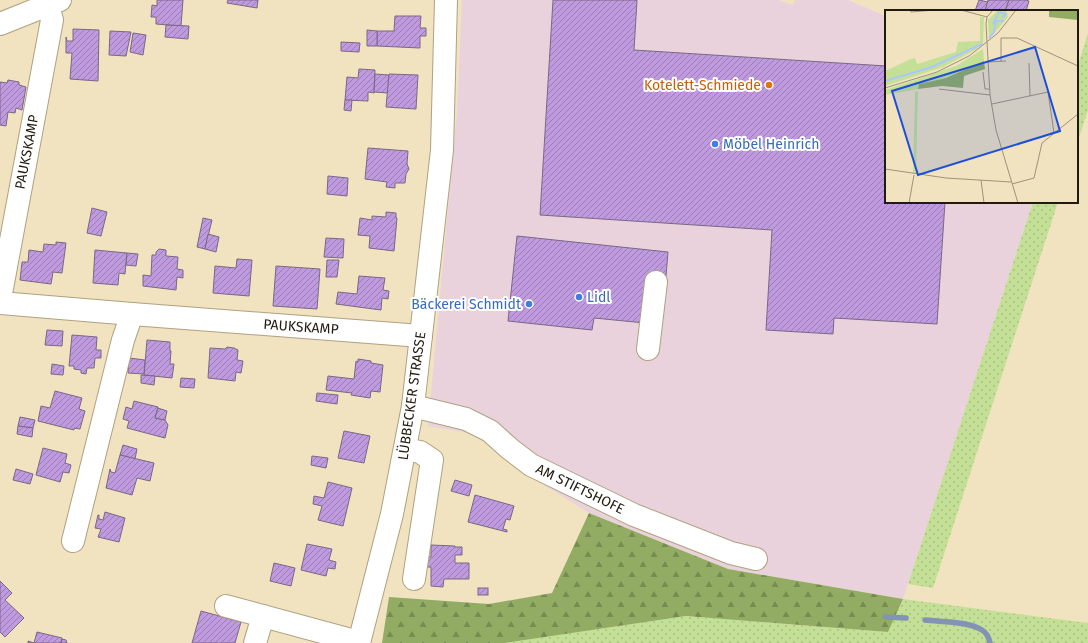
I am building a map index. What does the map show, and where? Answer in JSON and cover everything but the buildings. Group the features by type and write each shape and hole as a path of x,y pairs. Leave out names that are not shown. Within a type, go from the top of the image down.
{"street":[{"name":"LÜBBECKER STRASSE","path":"359,643 392,514 413,406 442,150 446,0"},
{"name":"PAUKSKAMP","path":"0,299 55,3"},
{"path":"0,24 55,3"},
{"path":"648,349 656,282"},
{"name":"PAUKSKAMP","path":"0,302 132,314 421,336"},
{"path":"73,541 123,340 132,314"},
{"name":"AM STIFTSHOFE","path":"413,406 466,419 490,431 531,465 634,515 730,553 756,559"},
{"path":"405,449 420,452 432,460 414,580"},
{"path":"226,606 359,643"},
{"path":"255,643 263,616"}],"shaded area":[{"path":"462,0 778,0 793,5 795,0 848,0 885,16 885,203 1033,203 903,599 728,569 589,513 512,465 474,434 428,426 457,111"}],"green space":[{"path":"1088,33 1088,110 1078,141 1078,65"},
{"path":"1033,203 1058,203 933,588 908,584"},
{"path":"589,513 728,569 903,599 888,632 686,616 505,643 382,643 389,597 489,604 552,593"},
{"path":"903,599 1088,623 1088,643 505,643 686,616 888,632"}],"waterway":[{"path":"885,617 906,618"},
{"path":"925,620 962,623 976,627 985,633 990,643"}],"place":[{"name":"Kotelett-Schmiede","path":"769,85"},
{"name":"Möbel Heinrich","path":"715,144"},
{"name":"Lidl","path":"579,297"},
{"name":"Bäckerei Schmidt","path":"529,304"}]}
